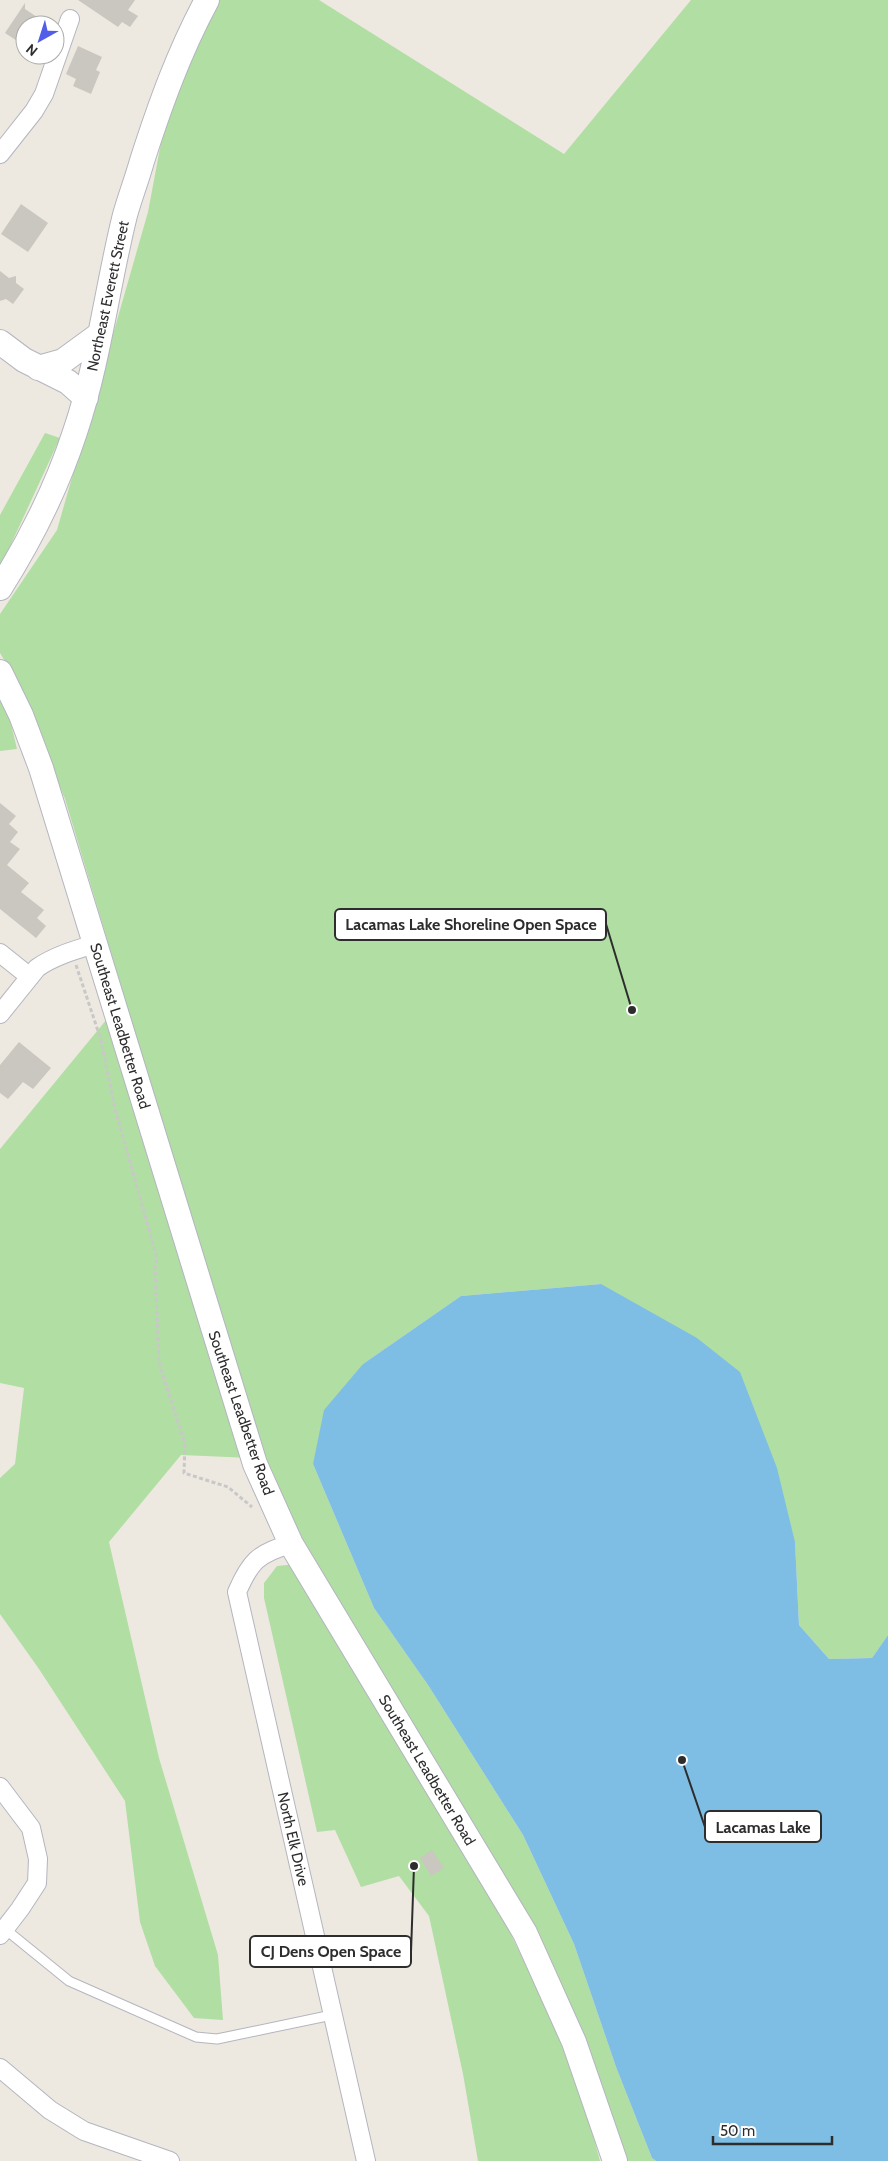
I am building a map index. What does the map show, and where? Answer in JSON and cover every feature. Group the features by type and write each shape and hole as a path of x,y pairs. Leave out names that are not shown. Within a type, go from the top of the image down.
{"street":[{"name":"Northeast Everett Street","path":"0,588 21,555 45,507 75,432 86,398 126,214 158,111 189,34 207,0"},
{"path":"0,154 34,111 44,94 70,19"},
{"path":"38,368 63,361 100,334"},
{"path":"0,342 38,368 68,382 86,398"},
{"path":"0,360 30,380 63,396 86,398"},
{"name":"Southeast Leadbetter Road","path":"0,672 22,714 36,754 228,1379 256,1464 274,1508 291,1544 524,1933 574,2042 607,2132 615,2161"},
{"path":"0,1014 43,963 95,944"},
{"path":"0,953 30,977"},
{"name":"North Elk Drive","path":"291,1544 269,1550 247,1569 237,1592 366,2161"},
{"path":"0,1787 31,1828 38,1859 37,1882 3,1932"},
{"path":"0,2068 50,2110 84,2131 170,2161"}],"lane":[{"path":"3,1932 69,1981 196,2037 217,2039 332,2015"}],"path":[{"path":"72,951 101,1040 115,1108 157,1258 155,1268 158,1363 185,1444 184,1473 228,1487 257,1511 274,1508"}],"green space":[{"path":"218,0 319,0 564,154 691,0 888,0 888,1635 872,1658 829,1659 799,1625 795,1542 601,1284 461,1296 363,1364 313,1464 374,1608 428,1685 523,1835 574,1944 616,2067 652,2158 656,2161 627,2161 573,2015 342,1616 285,1506 219,1338 214,1296 65,799 0,653 0,614 57,530 148,212 166,116"},
{"path":"45,433 60,438 0,568 0,515"},
{"path":"0,697 11,724 17,749 0,751"},
{"path":"107,1019 251,1458 181,1455 109,1542 159,1758 218,1955 223,2020 194,2018 155,1966 140,1922 125,1801 39,1669 0,1614 0,1478 15,1464 24,1388 0,1383 0,1149"},
{"path":"297,1564 472,1855 572,2059 600,2161 478,2161 463,2074 429,1916 399,1876 361,1887 335,1830 317,1832 264,1598 264,1583 277,1566"}],"water":[{"path":"601,1284 697,1338 740,1372 777,1468 795,1542 799,1625 829,1659 872,1658 888,1635 888,2161 656,2161 652,2158 616,2067 574,1944 523,1835 428,1685 374,1608 313,1464 324,1410 363,1364 461,1296"}],"building":[{"path":"78,0 135,0 128,10 138,16 130,27 122,22 118,27"},
{"path":"25,3 25,9 34,15 17,15"},
{"path":"15,18 15,40 5,33"},
{"path":"78,46 102,57 96,70 100,72 91,94 73,86 76,79 66,74"},
{"path":"21,204 48,223 28,252 1,234"},
{"path":"0,271 9,278 16,276 16,283 24,289 13,304 6,299 0,301"},
{"path":"0,803 16,816 9,824 18,832 10,842 20,849 7,865 29,883 21,892 44,910 37,918 46,926 36,938 0,909"},
{"path":"19,1042 51,1068 33,1089 23,1082 8,1099 0,1093 0,1065"},
{"path":"432,1850 444,1868 431,1876 420,1858"}],"place":[{"name":"Lacamas Lake Shoreline Open Space","path":"632,1010"},
{"name":"Lacamas Lake","path":"682,1760"},
{"name":"CJ Dens Open Space","path":"414,1866"}]}
